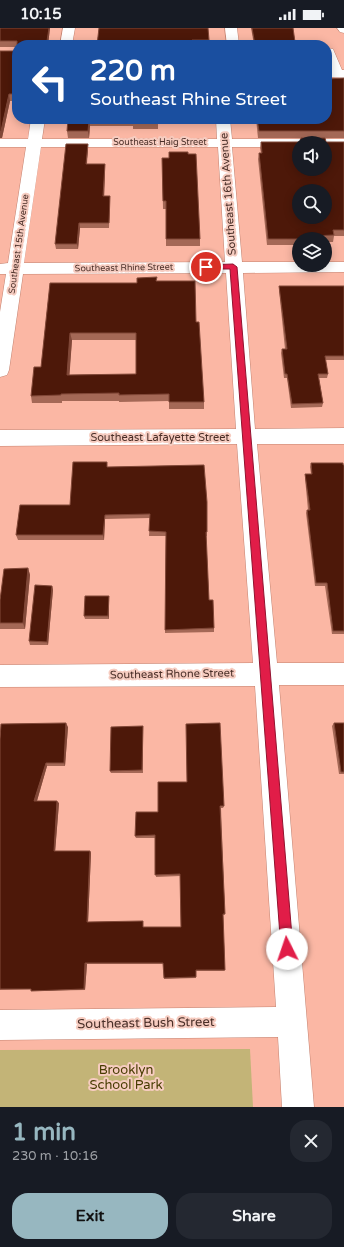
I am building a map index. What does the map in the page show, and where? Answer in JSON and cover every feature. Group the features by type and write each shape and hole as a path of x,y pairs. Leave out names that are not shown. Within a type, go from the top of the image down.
{"street":[{"path":"67,40 69,28"},
{"path":"231,28 232,40"},
{"path":"332,52 344,52"},
{"path":"332,63 337,74 344,74"},
{"name":"Southeast 15th Avenue","path":"0,370 8,269 37,124"},
{"name":"Southeast 16th Avenue","path":"223,124 298,1107"},
{"name":"Southeast Haig Street","path":"0,143 344,143"},
{"name":"Southeast Rhine Street","path":"8,269 344,267"},
{"name":"Southeast Lafayette Street","path":"0,438 344,436"},
{"name":"Southeast Rhone Street","path":"0,676 344,674"},
{"name":"Southeast Bush Street","path":"0,1025 292,1022"}],"green space":[{"name":"Brooklyn School Park","path":"250,1049 253,1107 0,1107 0,1050"}],"building":[{"path":"0,28 49,28 47,40 0,41"},
{"path":"99,28 208,28 209,40 192,40 98,40"},
{"path":"252,28 293,28 295,40 254,40"},
{"path":"0,51 12,51 12,94 9,94 0,132"},
{"path":"344,78 344,131 259,131 258,124 332,124 332,79"},
{"path":"68,124 89,124 88,131 67,131"},
{"path":"261,142 292,142 292,176 332,176 332,142 344,142 344,230 333,230 334,235 332,235 332,232 292,232 292,239 268,239 259,153 262,153"},
{"path":"66,144 88,144 86,164 105,164 103,196 110,196 109,223 79,223 77,244 55,244"},
{"path":"169,152 188,152 188,154 196,154 200,239 166,239 166,201 163,201 162,158 169,158"},
{"path":"157,277 156,281 195,281 196,322 199,322 204,402 169,402 169,394 119,395 119,393 31,396 34,367 41,367 50,283 137,283 137,278","holes":["70,333 136,333 136,374 67,375"]},
{"path":"279,286 344,286 344,356 325,356 328,374 318,374 323,403 292,404 287,374 285,374 282,349 287,349"},
{"path":"73,462 107,462 107,467 204,465 207,502 206,532 209,600 213,600 214,628 165,630 166,532 149,531 150,514 105,515 103,535 16,535 20,505 70,505"},
{"path":"311,463 343,463 344,465 344,631 333,631 327,583 316,583 307,510 310,510 305,474 312,474"},
{"path":"28,568 23,623 0,623 0,600 4,569"},
{"path":"35,585 52,586 47,642 29,641"},
{"path":"85,596 109,596 108,616 84,616"},
{"path":"66,723 64,763 46,763 34,801 57,801 54,851 90,851 87,922 143,921 143,927 181,927 180,874 155,875 155,835 135,836 136,812 158,812 158,782 187,782 186,724 220,723 224,806 220,806 225,914 223,914 225,970 196,970 196,977 164,978 163,963 85,963 84,989 31,991 31,989 0,989 1,724"},
{"path":"334,723 344,723 344,772 341,772"},
{"path":"143,726 142,770 110,771 111,727"}],"route":[{"path":"206,267 233,267 264,641 287,949"}]}
